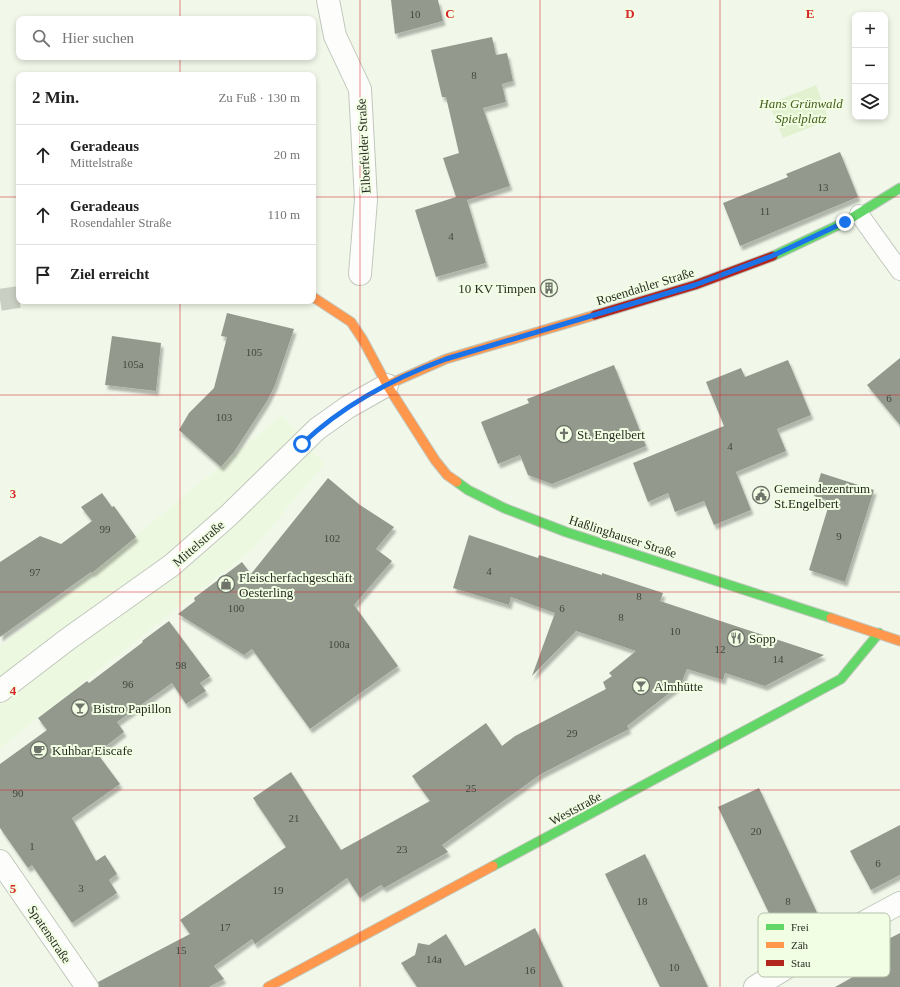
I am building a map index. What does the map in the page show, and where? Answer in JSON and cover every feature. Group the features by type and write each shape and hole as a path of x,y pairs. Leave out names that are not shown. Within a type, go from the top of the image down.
{"main road":[{"name":"Rosendahler Straße","path":"387,385 421,368 446,359 695,285 772,256 845,222 900,188"},
{"name":"Haßlinghauser Straße","path":"316,299 328,305 350,322 363,340 387,385 415,431 435,460 447,475 468,490 498,505 566,532 900,641"},
{"name":"Weststraße","path":"268,987 841,679 879,633"}],"street":[{"name":"Elberfelder Straße","path":"328,0 335,36 360,89 366,200 360,274"},
{"name":"Mittelstraße","path":"0,691 68,639 172,565 228,516 317,429 348,408 387,385"},
{"name":"Spatenstraße","path":"0,861 87,987"},
{"path":"881,913 900,903"},
{"path":"755,987 771,977"}],"lane":[{"path":"859,214 900,271"}],"shaded area":[{"path":"282,415 324,464 255,547 0,748 0,646 21,631"}],"green space":[{"name":"Hans Grünwald Spielplatz","path":"816,85 829,120 783,138 769,104"}],"building":[{"path":"391,0 438,0 443,21 395,34"},
{"path":"492,37 496,55 507,53 513,81 502,84 506,102 483,108 510,186 467,200 486,263 436,277 415,210 456,197 443,158 459,153 446,97 442,97 431,50"},
{"path":"840,152 858,197 740,246 723,203 788,177 786,174"},
{"path":"227,313 294,329 275,385 267,401 234,452 221,467 179,430 189,413 214,388 227,337 221,336"},
{"path":"112,336 161,343 156,391 105,385"},
{"path":"900,358 900,425 867,385"},
{"path":"788,360 811,415 777,429 786,451 736,472 751,510 714,525 704,501 675,512 668,493 648,502 633,463 724,426 706,382 741,368 745,377"},
{"name":"St. Engelbert","path":"614,365 646,446 552,484 528,475 520,455 498,464 481,422 529,403 527,399"},
{"path":"821,473 874,490 845,582 809,570 830,501 814,496"},
{"path":"328,478 360,505 394,527 376,549 392,561 354,605 398,666 310,729 252,649 244,655 178,614 195,601 194,598 242,562 251,574"},
{"path":"102,493 112,507 114,506 136,537 92,573 91,572 0,637 0,562 40,536 61,544 92,521 81,507"},
{"path":"469,535 538,558 539,555 602,575 602,573 663,593 660,601 824,655 765,686 725,673 723,680 687,669 681,684 627,726 629,729 541,774 442,845 448,852 384,888 381,885 360,898 347,878 255,944 252,939 214,966 224,979 209,987 99,987 98,982 190,934 180,920 286,847 253,798 291,772 341,850 430,801 412,776 486,723 502,746 515,736 606,689 603,682 612,676 609,673 636,651 576,631 532,676 555,613 511,597 509,605 453,588"},
{"path":"169,621 210,676 200,683 206,691 186,704 172,683 117,722 124,732 97,753 120,784 72,818 96,861 105,855 117,874 109,880 117,893 72,923 32,865 28,868 0,828 0,764 47,730 38,718 87,681 89,683"},
{"path":"759,788 817,913 769,913 718,807"},
{"path":"900,825 900,875 871,890 850,851"},
{"path":"645,854 708,987 660,987 605,874"},
{"path":"535,928 563,987 417,987 401,963 415,955 418,943 429,945 446,934 465,966"},
{"path":"900,933 900,987 835,987 853,977 890,977 890,938"}],"tunnel":[{"path":"0,300 16,297"}],"traffic: fast":[{"path":"773,256 845,222 900,188"},
{"path":"457,482 468,490 504,508 566,532 831,618"},
{"path":"493,866 841,679 879,633"}],"traffic: slow":[{"path":"316,299 351,322 363,340 387,385 435,460 447,475 457,482"},
{"path":"387,385 446,359 595,315"},
{"path":"831,618 900,641"},
{"path":"268,987 493,866"}],"traffic: jam":[{"path":"595,315 695,285 773,256"}],"place":[{"name":"10 KV Timpen","path":"549,288"},
{"name":"St. Engelbert","path":"564,434"},
{"name":"Gemeindezentrum St.Engelbert","path":"761,495"},
{"name":"Fleischerfachgeschäft Oesterling","path":"226,584"},
{"name":"Sopp","path":"736,638"},
{"name":"Almhütte","path":"641,686"},
{"name":"Bistro Papillon","path":"80,708"},
{"name":"Kuhbar Eiscafe","path":"39,750"}],"route":[{"path":"302,444 317,429 348,408 387,385 421,368 446,359 695,285 772,256 845,222"}]}
